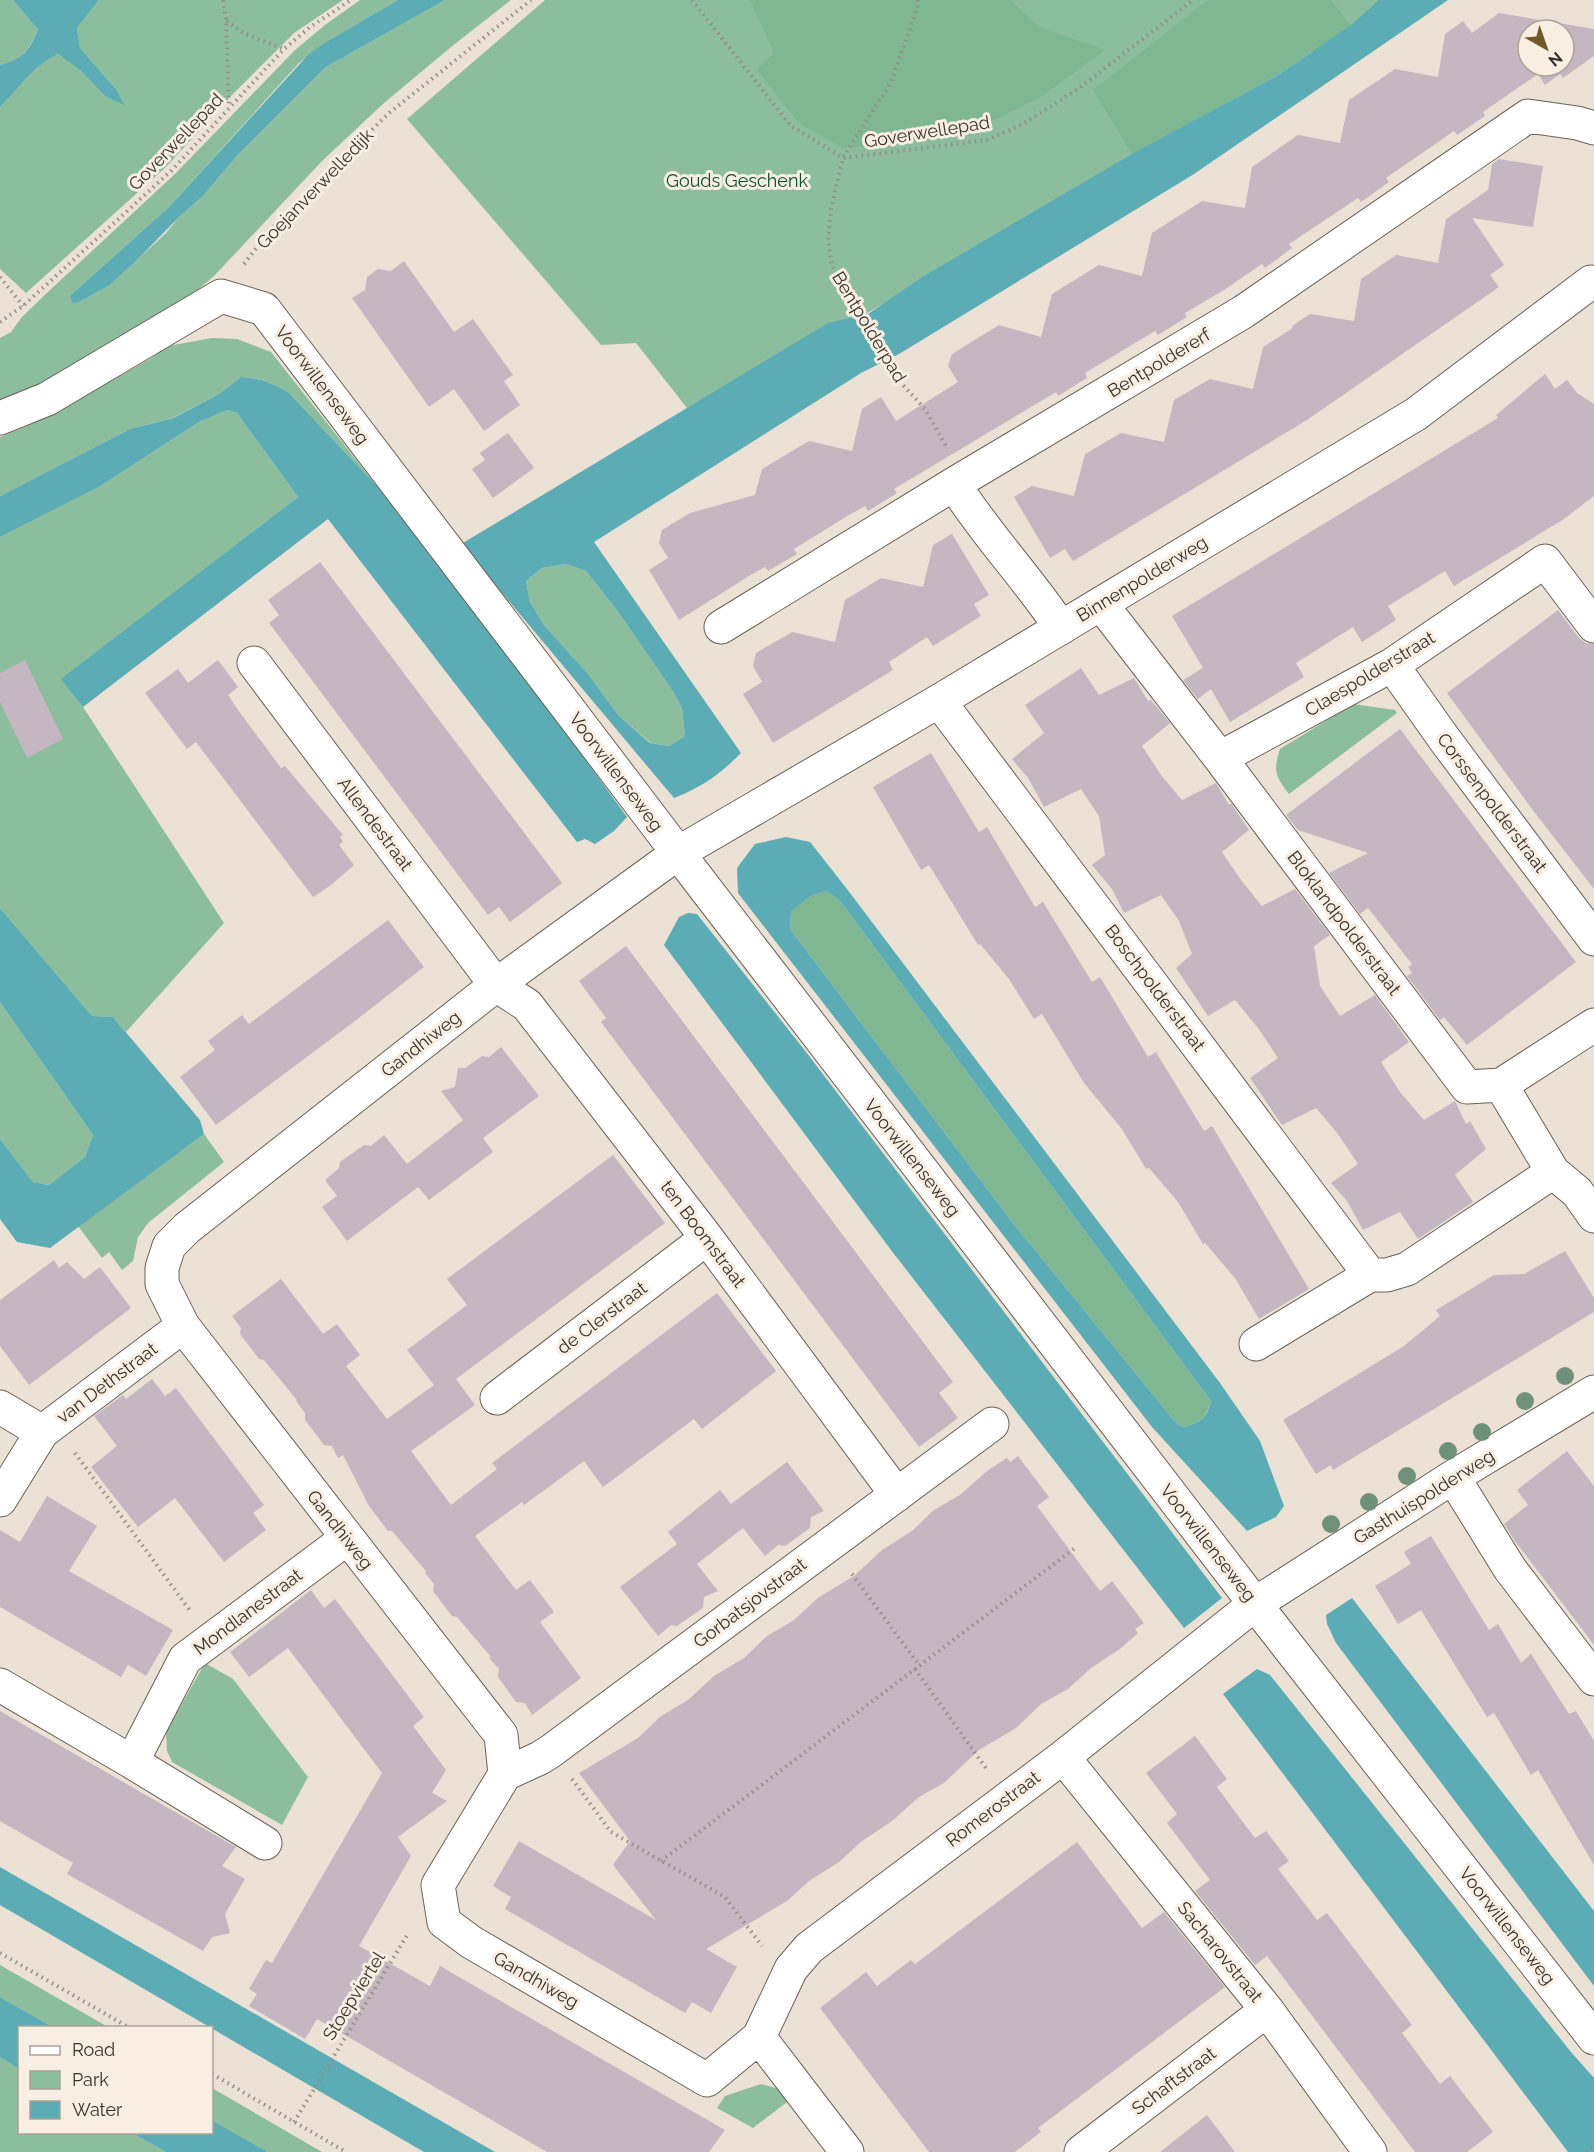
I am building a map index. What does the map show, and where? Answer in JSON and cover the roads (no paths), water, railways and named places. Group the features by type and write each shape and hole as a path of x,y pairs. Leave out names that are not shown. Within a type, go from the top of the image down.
{"street":[{"name":"Bentpoldererf","path":"721,627 1243,312 1528,116 1577,123 1594,128"},
{"name":"Binnenpolderweg","path":"678,853 939,701 1416,414 1593,278"},
{"name":"Voorwillenseweg","path":"0,418 47,399 220,296 264,309 678,853 1255,1604 1594,2038"},
{"path":"960,481 965,502 1037,592 1060,628"},
{"name":"Claespolderstraat","path":"1220,758 1392,665 1545,561 1594,626"},
{"name":"Bloklandpolderstraat","path":"1101,604 1220,758 1467,1087 1501,1085"},
{"name":"Allendestraat","path":"254,663 496,985"},
{"name":"Corssenpolderstraat","path":"1392,665 1594,939"},
{"name":"Boschpolderstraat","path":"939,701 1370,1275"},
{"name":"Gandhiweg","path":"678,853 496,985 187,1228 169,1246 162,1268 162,1284 183,1326 346,1539 501,1735 505,1774 438,1885 444,1922 471,1942 707,2080 759,2037"},
{"name":"ten Boomstraat","path":"496,985 527,1005 707,1238 897,1495"},
{"path":"1594,1025 1501,1085 1553,1172 1577,1192 1594,1216"},
{"path":"1256,1344 1370,1275 1387,1275 1407,1269 1553,1172"},
{"name":"de Clerstraat","path":"497,1398 707,1238"},
{"name":"van Dethstraat","path":"0,1407 48,1428 183,1326"},
{"name":"Gasthuispolderweg","path":"1255,1604 1453,1478 1594,1392"},
{"name":"Gorbatsjovstraat","path":"505,1774 540,1758 992,1424"},
{"path":"0,1500 48,1428"},
{"path":"1453,1478 1510,1569 1594,1679"},
{"name":"Mondlanestraat","path":"132,1762 185,1659 346,1539"},
{"name":"Romerostraat","path":"759,2037 791,1969 809,1948 1063,1757 1255,1604"},
{"path":"0,1685 265,1843"},
{"name":"Sacharovstraat","path":"1063,1757 1266,2010 1370,2152"},
{"name":"Schaftstraat","path":"1080,2152 1266,2010"},
{"path":"759,2037 847,2152"}],"water":[{"path":"13,0 99,0 77,28 80,48 115,88 124,105 105,96 81,71 58,54 40,65 0,107 0,65 15,60 25,53 38,29"},
{"path":"398,0 445,0 326,67 236,157 203,196 137,260 110,285 73,303 70,297 72,294 169,207 308,55 324,43"},
{"path":"1379,0 1448,0 1194,174 899,354 861,373 594,542 741,753 702,785 674,798 492,581 463,543 828,323 868,314 924,276 1132,154 1278,75 1351,25","holes":["566,564 586,571 619,613 682,708 685,736 669,746 650,743 619,716 588,674 544,625 530,602 526,581 542,568"]},
{"path":"241,377 254,378 288,392 376,485 470,601 627,817 614,831 595,844 585,839 577,842 328,519 83,707 61,679 298,497 237,413 227,410 199,422 99,487 0,537 0,496 130,429 173,418 219,394"},
{"path":"786,837 810,842 847,889 1220,1383 1260,1441 1284,1506 1276,1517 1247,1531 1152,1427 738,893 737,868 755,844","holes":["826,891 840,901 1211,1401 1205,1416 1199,1421 1184,1427 1177,1424 1013,1223 790,929 791,912 811,896"]},
{"path":"0,908 92,1016 113,1017 200,1120 204,1134 50,1248 17,1242 0,1219 0,1139 33,1182 49,1185 85,1157 93,1135 0,1002"},
{"path":"688,913 697,914 806,1052 1222,1598 1184,1628 891,1250 664,945 679,917"},
{"path":"1352,1598 1594,1911 1594,1986 1336,1643 1327,1624 1326,1615"},
{"path":"1257,1669 1270,1675 1594,2078 1594,2152 1568,2152 1223,1694"},
{"path":"0,1867 495,2152 424,2152 213,2029 213,2026 208,2026 0,1905"},
{"path":"0,1997 51,2026 18,2026 18,2068 0,2057"},
{"path":"213,2121 268,2152 166,2152 134,2134 213,2134"}],"park label":[{"name":"Gouds Geschenk","path":"737,181"}]}
